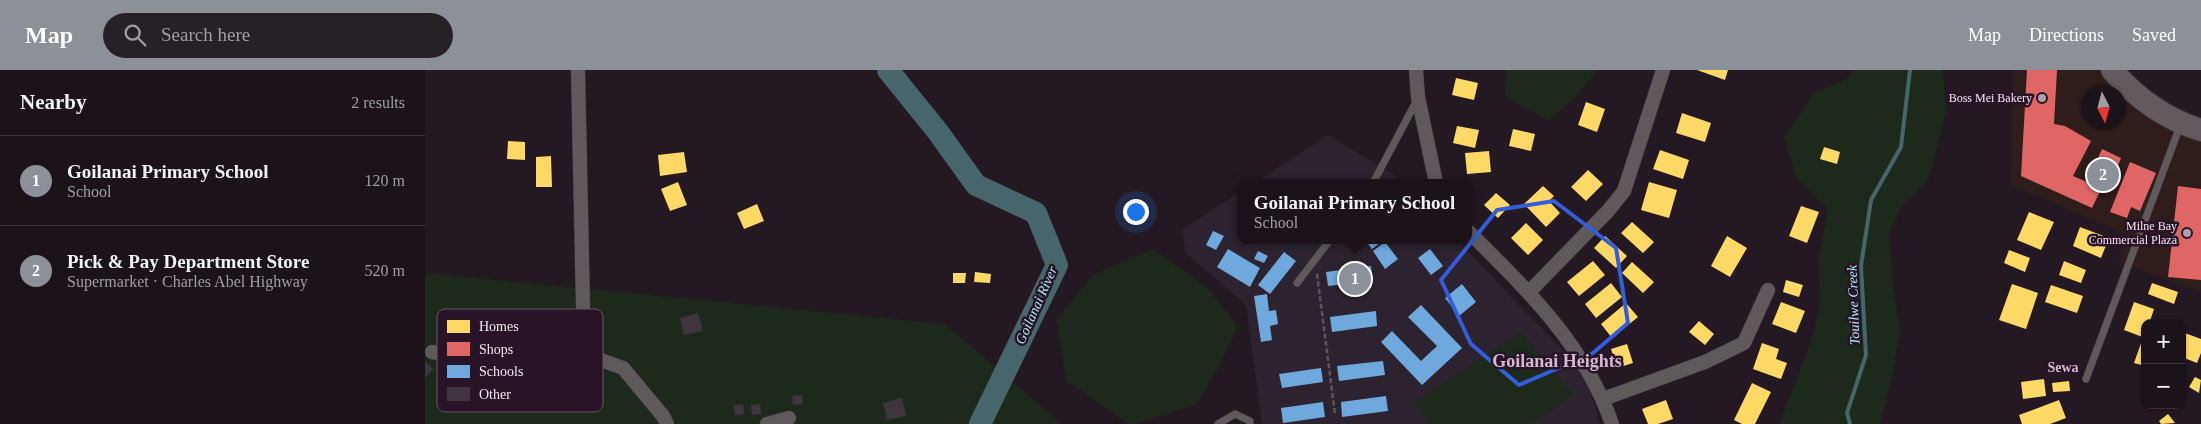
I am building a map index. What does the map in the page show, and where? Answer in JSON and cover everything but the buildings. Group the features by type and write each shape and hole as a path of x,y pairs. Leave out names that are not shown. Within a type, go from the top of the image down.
{"main road":[{"path":"2112,70 2125,85 2149,106 2191,127"}],"street":[{"path":"579,70 583,309"},
{"path":"1416,70 1418,97 1435,179"},
{"path":"1529,292 1608,211 1624,191 1663,70"},
{"path":"1472,235 1529,292 1581,356 1603,399 1612,424"},
{"path":"1603,399 1705,362 1744,343 1768,290"},
{"path":"432,352 437,353"},
{"path":"603,361 623,368 663,416 667,424"},
{"path":"767,424 789,418"}],"lane":[{"path":"1375,179 1418,97"},
{"path":"2086,379 2191,127"},
{"path":"1297,283 1327,244"},
{"path":"1218,424 1235,414 1250,421 1250,424"}],"path":[{"path":"1315,260 1335,414"}],"highlighted area":[{"path":"1554,201 1616,248 1628,323 1593,353 1519,385 1471,344 1441,280 1497,210"}],"shaded area":[{"path":"2012,70 2100,70 2114,85 2081,85 2081,130 2126,130 2126,94 2201,138 2201,292 2118,262 2127,235 2011,185"},
{"path":"1328,135 1398,179 1261,179"},
{"path":"1237,194 1237,244 1461,244 1585,373 1600,424 1262,424 1246,305 1186,253 1182,230"}],"green space":[{"path":"1506,70 1598,70 1573,100 1549,120 1505,97"},
{"path":"1853,70 1943,70 1946,112 1929,179 1901,208 1889,234 1893,286 1900,329 1892,378 1880,424 1779,424 1812,339 1820,305 1819,257 1828,209 1797,179 1784,138 1814,93 1849,78"},
{"path":"1153,249 1208,288 1238,327 1218,368 1196,405 1135,424 1128,424 1066,380 1057,319 1093,275"},
{"path":"425,273 945,324 1062,424 425,424"},
{"path":"1521,332 1573,395 1532,424 1431,424 1413,403"}],"waterway":[{"name":"Goilanai River","path":"888,70 938,132 976,185 1036,213 1057,265 980,424"},
{"name":"Touilwe Creek","path":"1850,424 1847,413 1866,355 1861,266 1871,200 1901,147 1910,70"}],"place":[{"name":"Boss Mei Bakery","path":"2042,98"},
{"name":"Pick & Pay Department Store","path":"2103,175"},
{"name":"Milne Bay Commercial Plaza","path":"2187,233"},
{"name":"Goilanai Primary School","path":"1355,279"}],"district":[{"name":"Goilanai Heights","path":"1557,361"},
{"name":"Sewa","path":"2063,367"}]}
